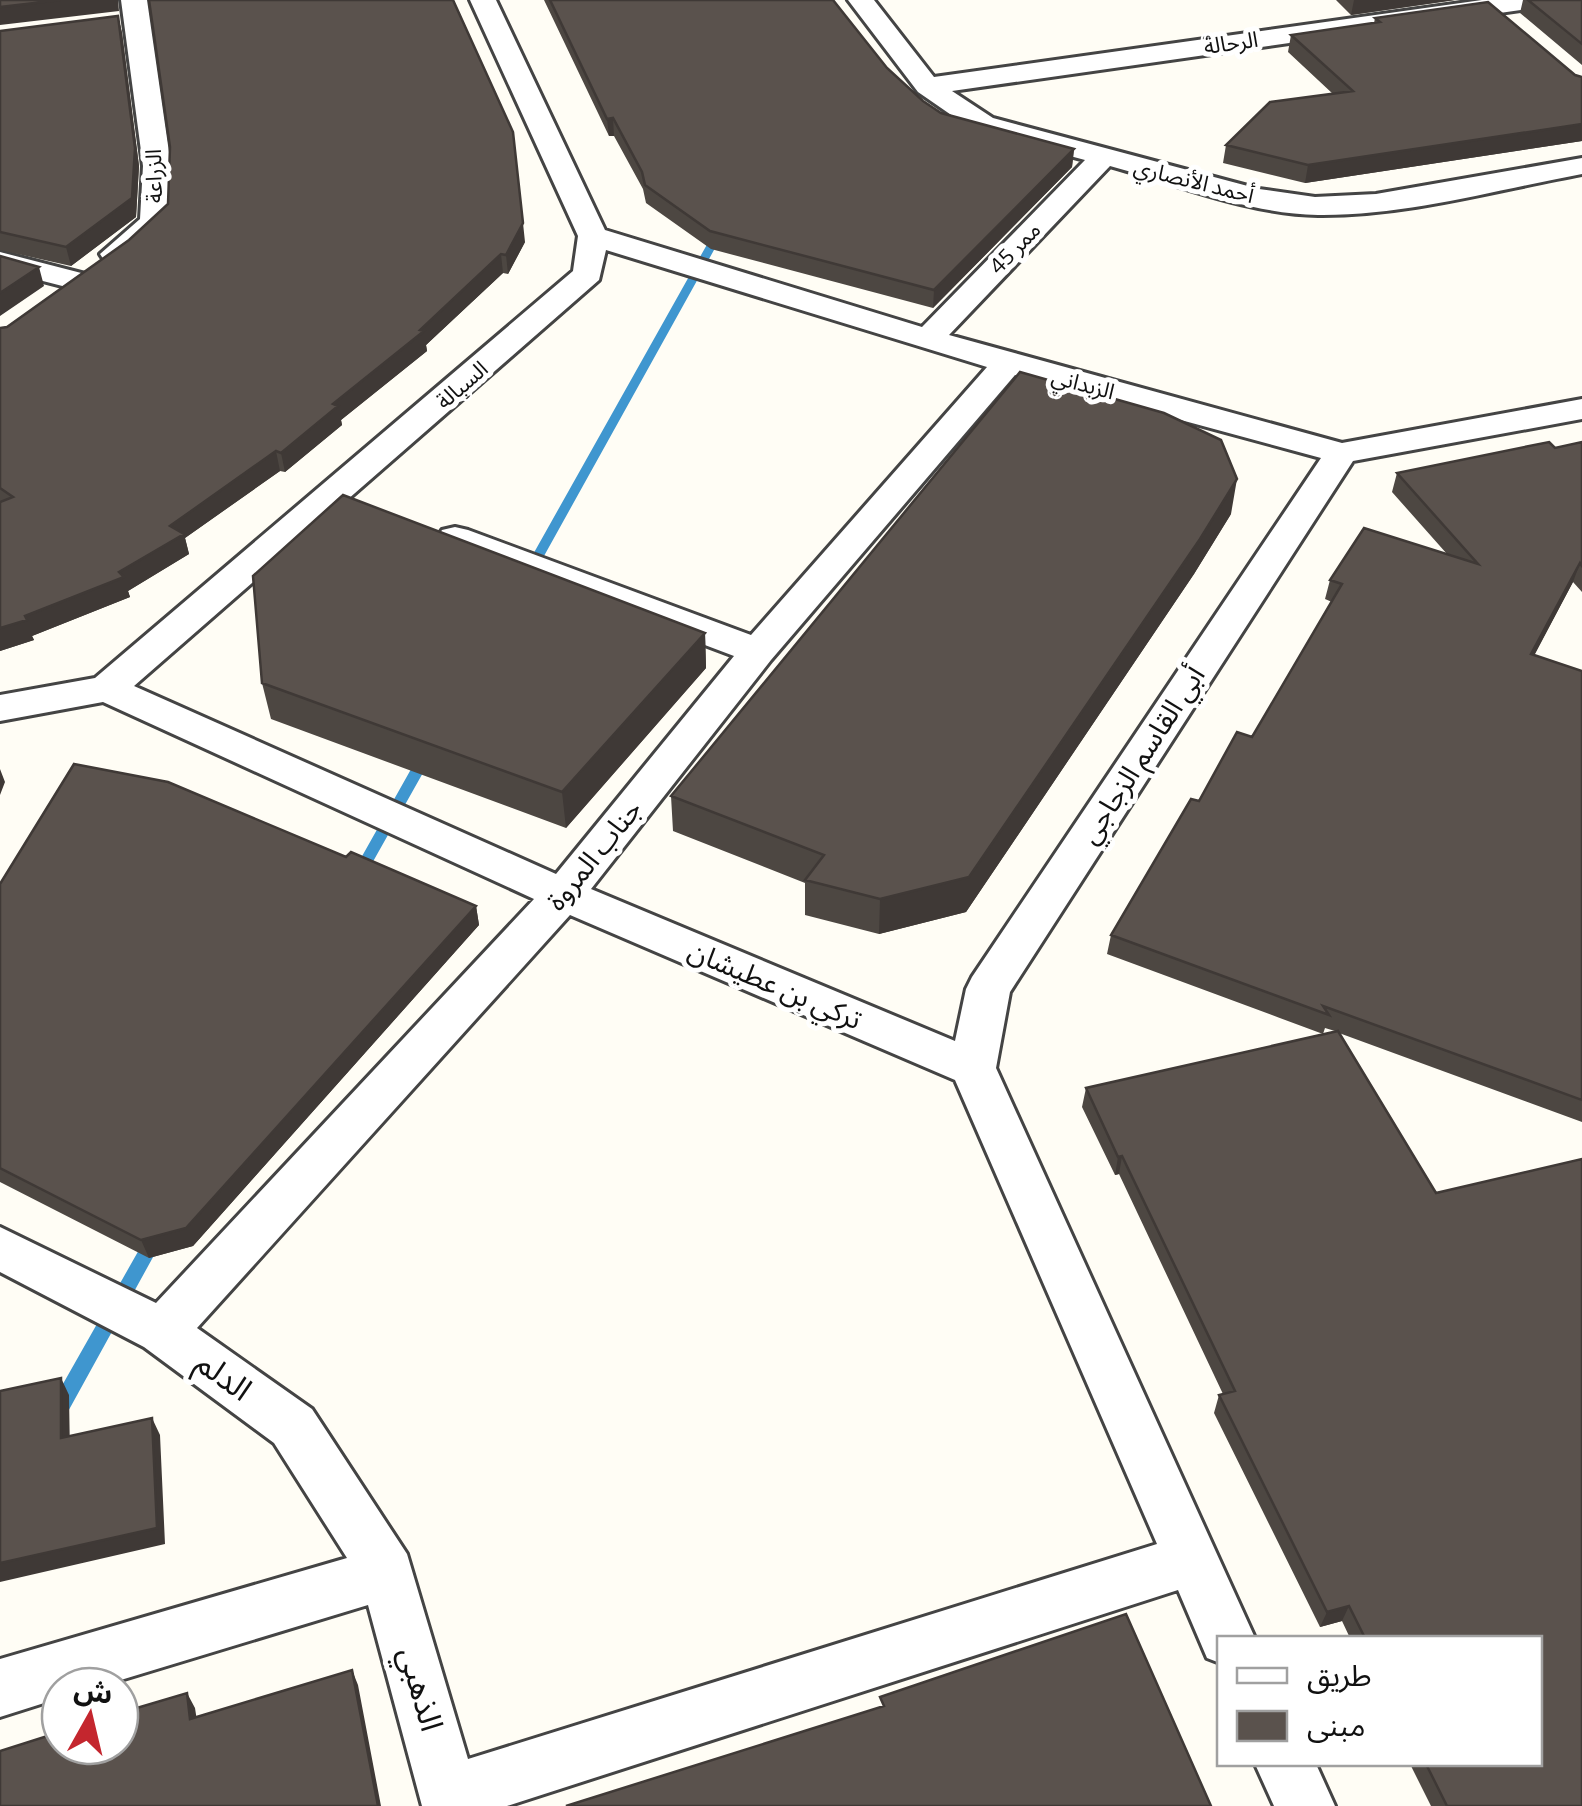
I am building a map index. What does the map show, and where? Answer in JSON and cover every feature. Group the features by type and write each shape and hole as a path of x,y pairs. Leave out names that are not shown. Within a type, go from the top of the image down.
{"street":[{"path":"483,0 593,236"},
{"name":"أحمد الأنصاري","path":"861,0 927,86 983,124 1258,198 1315,206 1376,203 1582,166"},
{"name":"الرحالة","path":"927,86 1535,0"},
{"path":"1490,6 1516,28"},
{"name":"الزراعة","path":"48,303 154,222 157,166 130,14"},
{"name":"ممر 45","path":"929,338 1102,158"},
{"name":"الزبداني","path":"593,236 1008,364 1341,454 1582,409"},
{"name":"السبالة","path":"106,688 338,494 588,274 593,236"},
{"path":"0,261 78,282"},
{"name":"جناب المروة","path":"162,1331 563,895 758,650 1008,364"},
{"name":"أبي القاسم الزجاجي","path":"973,1068 988,989 1341,454"},
{"path":"338,494 374,508"},
{"path":"429,528 758,650"},
{"path":"0,708 106,688"},
{"name":"تركي بن عطيشان","path":"106,688 563,895 973,1068"},
{"path":"973,1068 1226,1636"},
{"name":"الدلم","path":"0,1248 162,1331 294,1426 387,1573"},
{"path":"452,1800 1190,1560"},
{"path":"0,1688 387,1573"},
{"name":"الذهبي","path":"387,1573 452,1800"},
{"path":"1286,1766 1305,1806"}],"building":[{"path":"0,0 60,0 0,7"},
{"path":"149,0 453,0 513,132 523,223 506,255 501,254 420,330 424,331 333,404 338,406 281,453 276,451 170,526 184,534 119,572 124,577 0,628 0,502 13,497 0,488 0,328 7,327 129,240 168,204 170,147"},
{"path":"550,0 833,0 887,68 941,113 1074,149 934,290 710,231 645,185 613,118 607,119"},
{"path":"1528,0 1582,0 1582,44"},
{"path":"1488,2 1582,77 1582,124 1308,165 1226,145 1270,102 1353,91 1291,35"},
{"path":"118,16 135,148 132,198 66,247 0,232 0,31"},
{"path":"0,256 39,267 0,293"},
{"path":"1020,372 1164,413 1221,440 1237,479 969,877 880,899 805,880 824,855 671,796"},
{"path":"1549,442 1555,448 1582,442 1582,566 1580,563 1531,654 1582,671 1582,1100 1323,1006 1329,1015 1111,935 1191,799 1199,801 1237,732 1252,737 1342,584 1330,580 1364,528 1478,564 1397,473"},
{"path":"343,495 705,633 562,792 262,683 253,576"},
{"path":"74,764 168,782 346,857 351,852 476,906 186,1228 141,1240 0,1168 0,884"},
{"path":"1338,1031 1436,1193 1582,1159 1582,1806 1447,1806 1427,1766 1542,1766 1542,1636 1364,1636 1349,1606 1327,1612 1219,1395 1235,1391 1086,1088"},
{"path":"61,1378 61,1438 152,1418 157,1528 0,1563 0,1391"},
{"path":"1126,1614 1211,1806 566,1806 884,1706 880,1697"},
{"path":"352,1670 378,1806 0,1806 0,1751 40,1738 40,1766 140,1766 140,1707 187,1693 190,1719"}],"waterway":[{"path":"528,574 719,232"},
{"path":"359,874 426,755"},
{"path":"58,1411 154,1239"}]}
